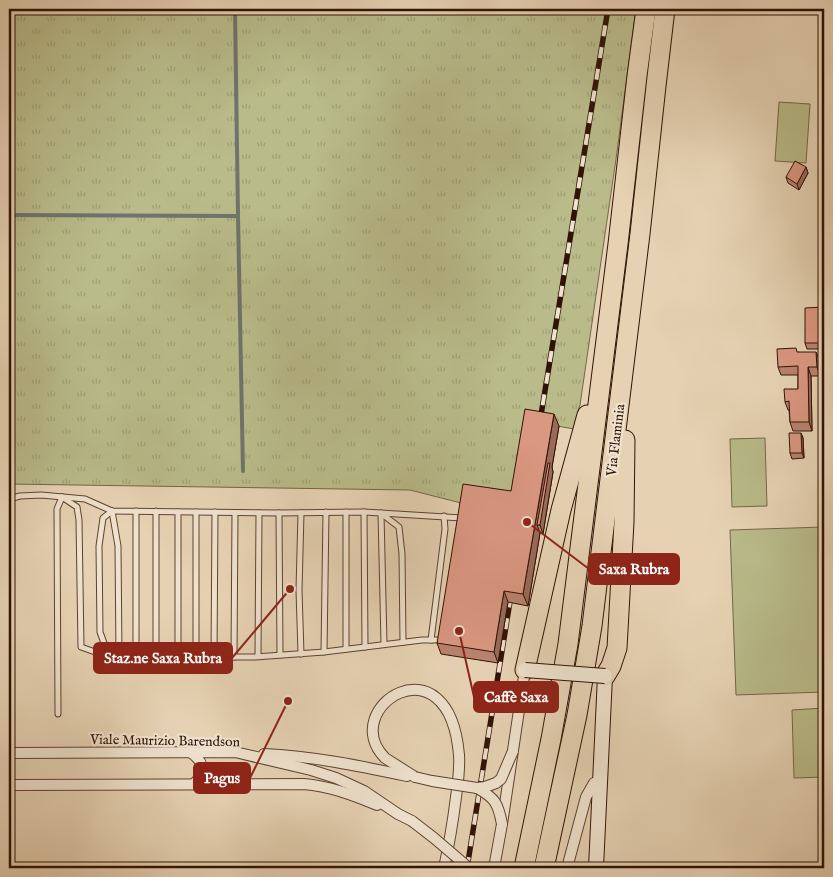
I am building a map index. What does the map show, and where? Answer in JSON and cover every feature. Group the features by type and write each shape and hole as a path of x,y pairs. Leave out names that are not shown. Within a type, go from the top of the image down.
{"highway":[{"name":"Via Flaminia","path":"524,868 552,739 568,644 646,9"},
{"name":"Via Flaminia","path":"544,868 577,715 592,626 640,234 665,9"},
{"path":"525,670 561,510 604,354"},
{"path":"605,676 615,657 618,633 624,522 625,441 623,373"}],"street":[{"path":"494,868 525,670 605,676 596,868"},
{"path":"415,777 384,758 379,752 373,737 374,724 382,706 396,693 412,690 427,692 440,701 452,721 456,739 459,774 452,830 444,868"},
{"name":"Viale Maurizio Barendson","path":"9,752 235,752 312,770 336,778 364,791 398,814"},
{"path":"190,752 198,757 202,766 201,774 194,784"},
{"path":"235,752 297,756 477,788 491,785 501,779 513,752"},
{"path":"567,868 586,797 594,783 600,780"},
{"name":"Viale Maurizio Barendson","path":"9,785 310,784 349,794 412,821 470,868"},
{"path":"477,788 490,796 496,803 502,824"}],"lane":[{"path":"9,498 41,495 85,499 112,511 364,512 462,518"},
{"path":"62,497 77,507 78,514 81,647 109,657 214,657 300,654 422,640 441,640"},
{"path":"58,714 57,509 62,497"},
{"path":"109,657 100,632 99,546 103,518 112,511"},
{"path":"112,511 118,546 119,657"},
{"path":"136,511 136,657"},
{"path":"156,512 156,657"},
{"path":"178,512 178,657"},
{"path":"196,512 196,657"},
{"path":"214,657 215,512"},
{"path":"234,656 235,512"},
{"path":"324,652 326,512"},
{"path":"346,512 346,650"},
{"path":"364,512 365,647"},
{"path":"258,656 259,513"},
{"path":"279,513 280,655"},
{"path":"300,654 301,513"},
{"path":"381,513 400,527 403,642"},
{"path":"381,513 384,644"},
{"path":"431,640 445,530 444,516"}],"green space":[{"path":"9,9 636,9 580,405 574,429 529,421 515,503 465,504 410,490 9,484"},
{"path":"779,102 810,104 806,163 775,161"},
{"path":"765,438 767,506 732,507 730,439"},
{"path":"824,527 824,692 736,695 730,530"},
{"path":"824,708 824,777 794,778 792,710"}],"building":[{"path":"795,161 806,167 797,184 786,177"},
{"path":"823,307 824,343 805,343 805,308"},
{"path":"796,348 797,352 816,352 817,367 808,367 809,422 790,422 789,401 785,402 784,389 798,389 798,366 778,367 777,349"},
{"path":"819,384 824,384 824,427 819,427"},
{"path":"525,409 554,414 523,594 504,591 494,652 437,643 463,484 511,491"},
{"path":"789,433 801,433 802,453 790,453"},
{"path":"820,450 824,450 824,465 820,465"},
{"path":"548,463 550,463 540,525 537,525"}],"waterway":[{"path":"235,9 238,216"},
{"path":"9,215 238,216 243,471"}],"railway":[{"path":"539,427 608,9"},
{"path":"467,868 512,589"}],"place":[{"name":"Saxa Rubra","path":"527,522"},
{"name":"Staz.ne Saxa Rubra","path":"290,589"},
{"name":"Caffè Saxa","path":"459,631"},
{"name":"Pagus","path":"288,701"}]}
